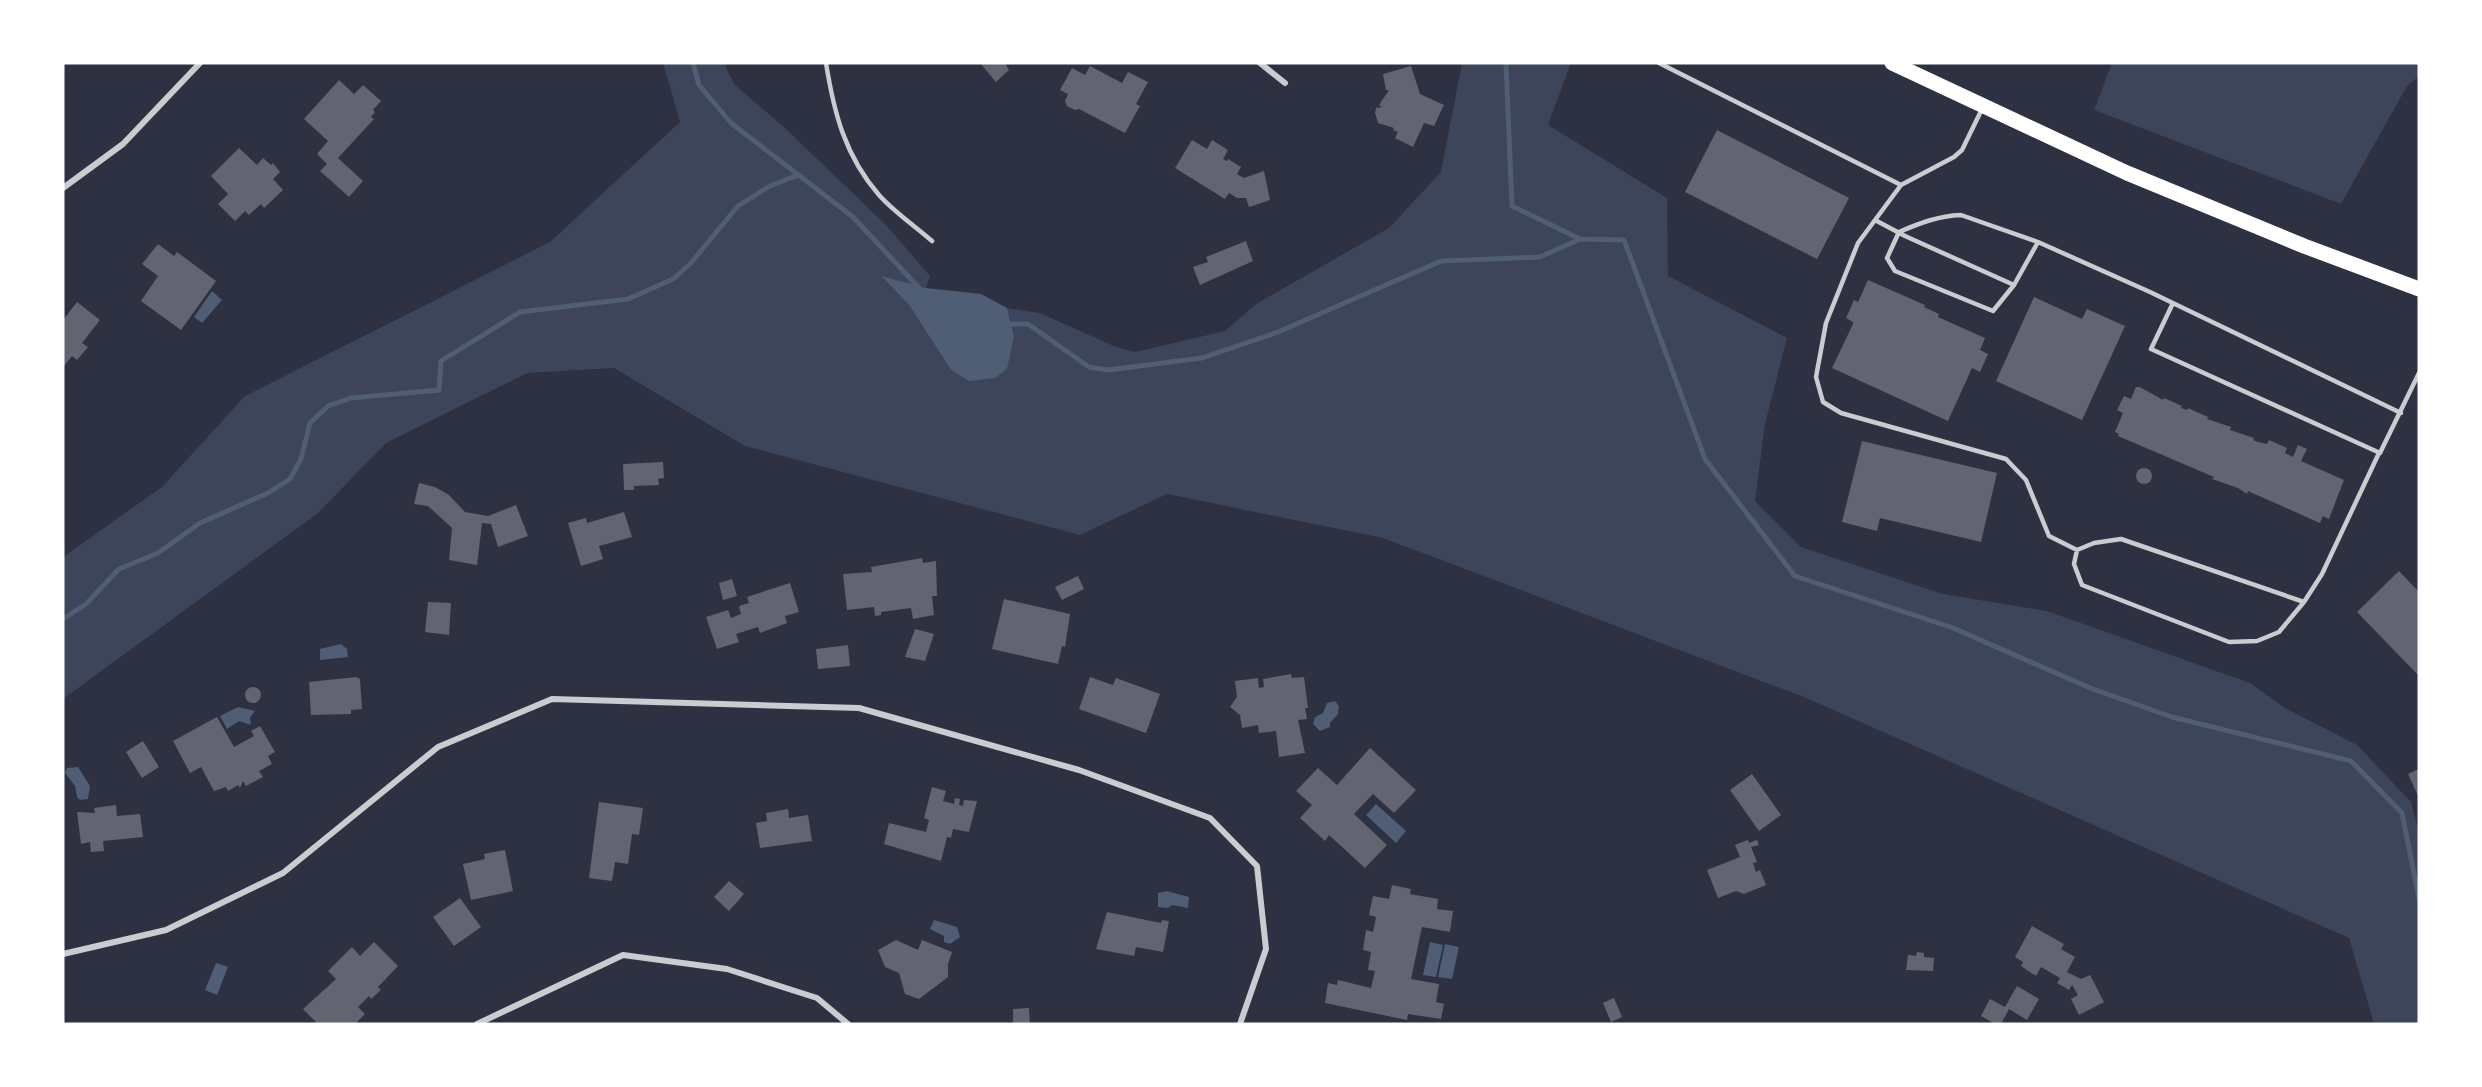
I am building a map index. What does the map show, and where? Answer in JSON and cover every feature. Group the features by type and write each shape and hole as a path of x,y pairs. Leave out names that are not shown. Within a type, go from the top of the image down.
{"main road":[{"path":"1892,63 1983,107 2188,199 2419,289"}],"street":[{"path":"63,188 123,144 200,63"},
{"path":"1260,63 1285,83"},
{"path":"63,954 166,930 283,873 438,747 552,699 859,708 1079,770 1210,818 1257,866 1266,949 1240,1024"},
{"path":"477,1024 623,955 727,969 818,999 848,1024"}],"lane":[{"path":"826,63 835,116 852,157 879,196 932,241"},
{"path":"1659,63 1901,185"},
{"path":"1983,107 1966,143 1954,157 1901,185 1858,243 1826,323 1816,377 1823,402 1841,414 2006,459 2026,480 2049,536 2077,550 2094,543 2121,539 2304,602"},
{"path":"2038,242 2014,285 1994,311 1895,271 1887,258 1899,232 1933,218 1961,215 2038,242 2173,303 2401,413"},
{"path":"1875,220 2014,285"},
{"path":"2173,303 2151,349 2379,453"},
{"path":"2077,550 2074,564 2082,585 2229,642 2257,640 2279,632 2304,602 2322,574 2419,373"}],"shaded area":[{"path":"663,63 724,63 734,84 785,128 886,225 930,276 926,288 882,277 909,305 951,370 1014,336 1007,308 1040,313 1116,347 1135,352 1225,331 1256,304 1389,228 1441,172 1462,63 1571,63 1548,125 1667,198 1668,276 1787,338 1765,424 1755,501 1801,547 1943,594 2047,611 2250,683 2285,708 2357,745 2411,802 2419,834 2419,1024 2374,1024 2349,938 1804,697 1383,538 1167,494 1080,535 745,446 614,368 527,373 386,443 318,513 63,699 63,557 162,487 245,396 550,242 680,122"},
{"path":"2112,63 2419,63 2419,76 2407,86 2341,204 2094,110"},
{"path":"881,276 926,288 981,294 1007,308 1014,336 1007,369 995,378 969,381 951,370 909,305"},
{"path":"212,291 222,300 202,323 194,317"},
{"path":"341,644 347,649 348,657 320,660 320,649"},
{"path":"1335,701 1339,706 1338,714 1330,723 1330,727 1320,731 1313,724 1315,717 1323,713 1327,703"},
{"path":"238,707 255,711 250,718 251,725 239,721 227,729 220,716"},
{"path":"78,767 90,786 88,799 80,800 77,797 75,786 65,773 67,768"},
{"path":"1376,804 1406,831 1396,843 1366,815"},
{"path":"1167,891 1189,897 1188,908 1172,905 1168,908 1158,907 1158,893"},
{"path":"934,920 957,927 960,937 950,944 944,942 944,936 930,929"},
{"path":"1430,942 1443,945 1436,977 1423,975"},
{"path":"1445,944 1459,947 1452,979 1438,977"},
{"path":"216,963 228,967 217,995 205,990"}],"building":[{"path":"980,63 1005,63 1009,70 996,82"},
{"path":"1090,66 1122,83 1128,72 1148,82 1136,104 1140,106 1125,133 1079,109 1075,110 1067,106 1065,101 1068,94 1060,90 1072,68 1085,75"},
{"path":"1411,66 1420,94 1444,105 1434,126 1424,123 1413,147 1395,138 1398,132 1393,130 1394,128 1378,123 1375,113 1376,108 1382,107 1379,105 1389,90 1386,90 1383,74"},
{"path":"339,80 354,94 363,85 381,101 373,110 375,112 371,117 374,119 338,158 363,181 349,197 320,171 327,164 317,154 328,141 304,119"},
{"path":"1717,130 1849,198 1817,259 1685,192"},
{"path":"1192,140 1207,149 1212,140 1228,150 1223,159 1227,161 1228,159 1241,167 1237,174 1244,178 1264,171 1270,200 1249,207 1246,198 1237,198 1229,193 1225,199 1175,168"},
{"path":"239,148 257,165 263,158 271,165 273,163 280,172 273,179 283,190 264,208 261,204 249,215 245,211 235,221 218,204 228,194 211,176"},
{"path":"1246,241 1253,261 1200,285 1193,267 1208,262 1206,257"},
{"path":"158,244 174,256 177,252 216,281 181,330 141,301 158,276 142,264"},
{"path":"1868,280 1925,305 1924,307 1939,314 1938,317 1985,338 1980,350 1988,354 1980,372 1972,368 1948,421 1832,368 1853,324 1846,318 1854,300 1858,302"},
{"path":"2034,297 2082,319 2087,309 2125,326 2082,420 1996,381"},
{"path":"77,302 100,320 82,343 88,347 77,360 72,356 63,367 63,320"},
{"path":"2136,387 2182,406 2181,408 2187,410 2188,408 2208,417 2207,419 2231,427 2230,430 2254,438 2253,440 2267,444 2269,440 2287,448 2285,453 2293,457 2298,445 2307,449 2301,461 2344,480 2329,519 2323,516 2320,523 2248,491 2247,494 2238,488 2212,479 2214,477 2118,436 2119,434 2115,432 2123,413 2117,410 2124,396 2131,399"},
{"path":"1862,441 1997,473 1981,542 1880,518 1877,531 1842,522"},
{"path":"663,462 664,478 658,479 659,485 634,486 634,490 624,490 623,464"},
{"path":"2141,468 2147,468 2152,476 2150,482 2141,484 2136,479 2136,473"},
{"path":"419,483 435,487 449,495 465,512 488,516 516,505 528,536 498,547 491,524 482,523 477,565 449,560 452,528 428,506 414,504"},
{"path":"624,512 632,537 599,546 603,559 581,566 568,523 586,518 587,523"},
{"path":"922,558 923,563 936,561 937,596 932,596 934,615 913,619 911,608 881,612 881,615 875,616 874,607 847,610 843,574 872,572 871,567"},
{"path":"2399,571 2419,592 2419,676 2357,612"},
{"path":"1078,576 1084,589 1062,600 1055,587"},
{"path":"732,579 737,596 723,600 719,583"},
{"path":"790,583 799,612 785,616 787,623 760,633 758,627 736,634 739,642 717,649 706,617 728,610 731,618 741,614 739,606 749,603 747,597"},
{"path":"1004,599 1070,614 1065,647 1062,646 1058,664 992,649"},
{"path":"428,602 451,603 449,635 425,632"},
{"path":"915,629 934,634 925,661 905,657"},
{"path":"848,645 850,666 818,669 816,649"},
{"path":"1291,674 1292,678 1304,677 1307,719 1298,720 1305,753 1279,757 1276,731 1259,733 1258,725 1242,728 1240,715 1230,707 1237,697 1235,681 1258,678 1259,688 1264,687 1263,679"},
{"path":"356,677 360,679 362,709 351,710 351,714 311,715 309,682"},
{"path":"1090,677 1113,685 1116,678 1160,694 1146,733 1079,709"},
{"path":"253,687 261,695 253,703 245,695"},
{"path":"217,717 234,747 254,736 251,731 260,726 275,752 268,756 272,764 259,771 263,777 246,786 243,781 240,788 238,785 228,791 226,787 214,791 201,767 190,773 173,741"},
{"path":"143,741 159,767 142,778 126,752"},
{"path":"1370,748 1416,790 1394,813 1373,794 1354,814 1387,845 1365,868 1329,835 1325,841 1300,818 1312,805 1296,791 1318,768 1337,785"},
{"path":"2419,769 2419,798 2408,774"},
{"path":"1752,774 1781,815 1759,831 1730,790"},
{"path":"932,787 946,791 943,801 954,804 955,798 960,799 959,805 963,806 964,800 977,801 969,832 953,829 951,838 947,837 941,861 884,844 889,823 926,832 929,820 924,818"},
{"path":"599,802 643,808 639,835 632,834 628,864 615,862 612,881 589,878"},
{"path":"116,805 117,816 140,814 143,837 103,841 104,851 91,852 90,842 81,844 77,812 95,813 94,808"},
{"path":"788,809 789,818 808,815 812,841 760,848 756,823 767,821 766,813"},
{"path":"1748,840 1749,843 1757,840 1759,845 1751,847 1757,862 1753,863 1756,872 1760,870 1766,885 1744,894 1736,891 1718,898 1707,870 1740,857 1735,845"},
{"path":"505,850 513,891 471,900 463,864 485,859 484,854"},
{"path":"729,881 744,894 729,911 714,897"},
{"path":"1392,885 1411,889 1410,894 1438,899 1437,909 1453,911 1450,932 1422,927 1411,979 1439,984 1436,1002 1444,1004 1441,1019 1408,1014 1407,1020 1325,1003 1328,983 1337,985 1338,980 1371,988 1375,971 1368,970 1371,952 1363,950 1366,930 1373,932 1376,917 1369,915 1373,896 1389,899"},
{"path":"460,898 481,927 454,946 433,917"},
{"path":"1107,912 1161,923 1162,920 1169,921 1163,952 1136,947 1134,956 1096,949"},
{"path":"2032,926 2064,944 2061,949 2075,957 2067,972 2081,979 2090,975 2104,1002 2079,1015 2071,999 2078,995 2072,985 2069,990 2057,983 2060,978 2041,967 2036,976 2021,966 2023,962 2015,957"},
{"path":"896,940 918,950 922,940 952,952 948,964 948,977 919,999 905,994 899,973 885,967 878,950"},
{"path":"374,942 398,966 378,987 381,990 371,999 369,996 358,1007 365,1014 355,1024 318,1024 303,1009 336,979 328,971 352,947 360,956"},
{"path":"1917,952 1924,953 1924,957 1934,958 1933,971 1906,970 1908,955 1916,956"},
{"path":"2017,986 2039,999 2027,1020 2009,1009 2001,1024 1995,1024 1981,1016 1990,999 2005,1007"},
{"path":"1614,998 1622,1017 1611,1022 1603,1003"},
{"path":"1029,1008 1030,1024 1013,1024 1013,1009"}],"waterway":[{"path":"693,63 699,85 731,123 853,217 920,289"},
{"path":"1506,63 1512,206 1580,239"},
{"path":"63,619 86,604 119,569 158,553 200,523 268,493 290,479 301,459 310,423 328,406 351,398 439,390 441,361 520,312 628,299 673,279 690,264 738,206 770,186 798,175"},
{"path":"1006,324 1028,324 1089,367 1108,370 1202,358 1278,332 1441,261 1540,257 1580,239 1624,240 1705,459 1795,576 1953,628 2090,688 2172,717 2351,761 2402,813 2419,899"}]}
